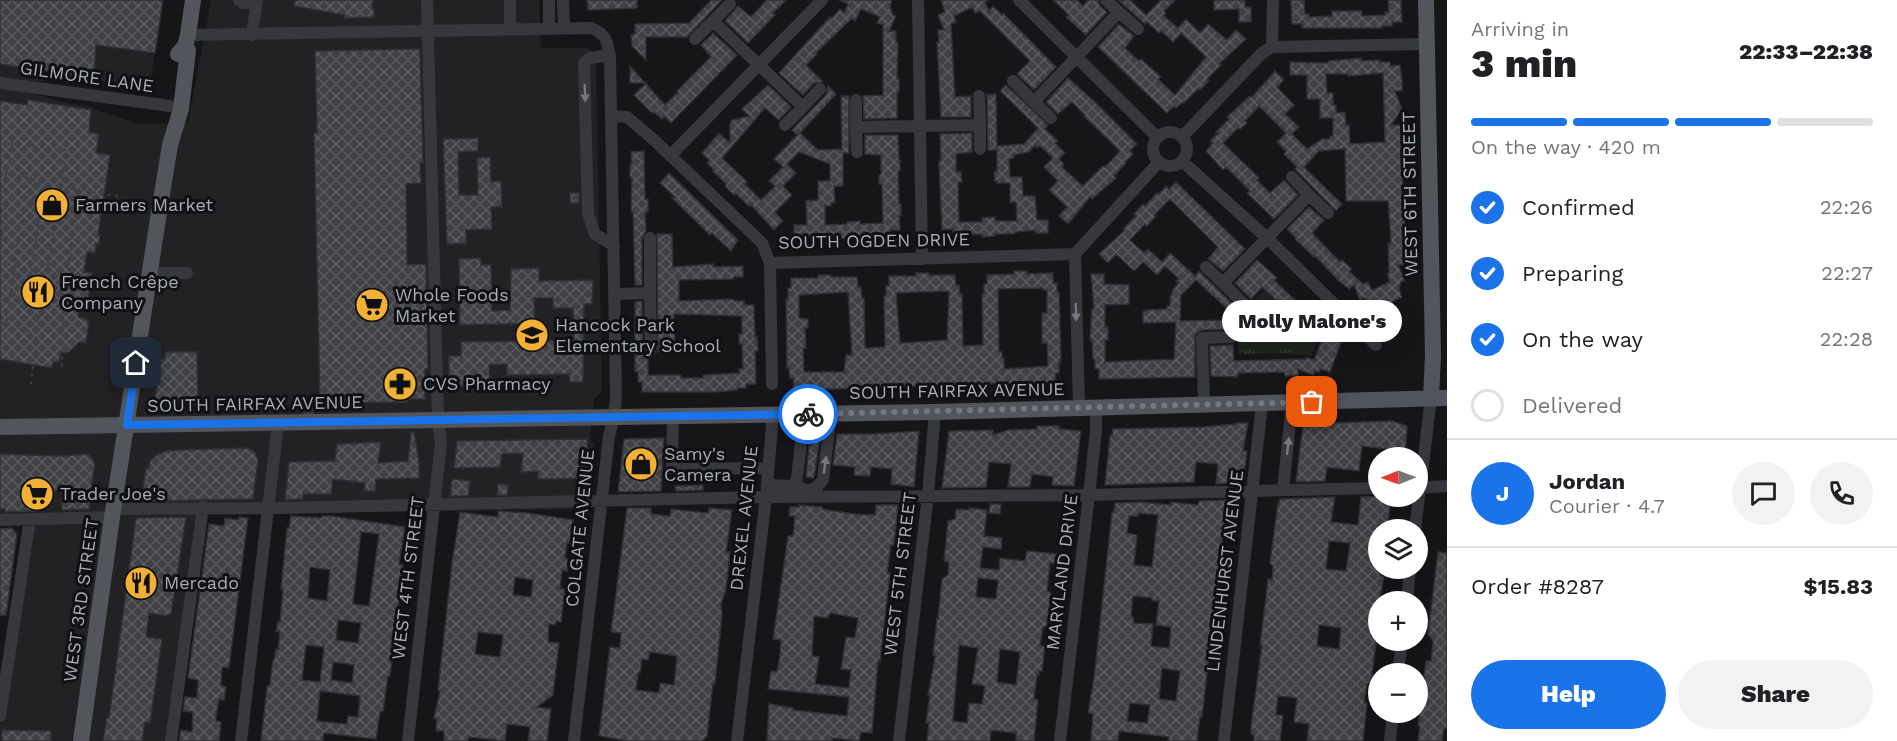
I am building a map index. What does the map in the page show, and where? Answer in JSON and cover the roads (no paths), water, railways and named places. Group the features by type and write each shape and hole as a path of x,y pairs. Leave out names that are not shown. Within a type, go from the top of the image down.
{"main road":[{"name":"WEST 3RD STREET","path":"81,741 112,513 170,145 181,109 188,50 186,40 193,0"},
{"name":"WEST 6TH STREET","path":"1426,0 1433,355 1439,398"},
{"name":"WEST 3RD STREET","path":"170,145 170,106 178,54 186,40"},
{"name":"SOUTH FAIRFAX AVENUE","path":"0,427 935,412 1439,398"}],"street":[{"path":"239,0 243,3 257,2 252,35"},
{"name":"WEST 4TH STREET","path":"408,741 441,443 438,420 427,0"},
{"path":"510,0 510,28"},
{"path":"549,0 549,28"},
{"path":"186,40 252,35 564,28 563,0"},
{"path":"670,156 822,0"},
{"path":"918,0 922,259"},
{"path":"1020,0 1157,137"},
{"path":"1106,0 1138,29"},
{"path":"1272,47 1273,0"},
{"path":"695,39 730,4"},
{"path":"1034,102 1119,12"},
{"path":"714,21 803,107"},
{"name":"COLGATE AVENUE","path":"564,28 591,28 601,32 608,44 612,116 615,294 614,417 609,436 574,741"},
{"path":"1182,137 1262,53 1272,47 1426,44"},
{"path":"610,55 590,58 584,63 588,214 595,234 614,246"},
{"path":"1013,81 1051,118"},
{"name":"GILMORE LANE","path":"0,83 170,106"},
{"path":"785,125 820,89"},
{"path":"979,96 980,149"},
{"path":"856,100 857,152"},
{"name":"SOUTH OGDEN DRIVE","path":"612,116 627,117 670,156 762,243 770,262 1075,254"},
{"path":"856,127 920,124 980,125"},
{"path":"1171,132 1182,137 1187,145 1187,151 1182,161 1172,166 1159,162 1153,151 1157,137 1171,132"},
{"path":"1182,161 1267,238 1376,345"},
{"path":"1079,407 1075,254 1159,162"},
{"path":"1292,177 1328,213"},
{"path":"1223,283 1309,195"},
{"path":"650,238 651,349"},
{"path":"770,262 772,384"},
{"path":"1206,267 1244,304"},
{"path":"150,273 187,273"},
{"path":"615,294 650,293"},
{"path":"1204,405 1202,338 1231,337"},
{"name":"WEST 6TH STREET","path":"1428,448 1439,398"},
{"path":"1282,490 1292,403"},
{"path":"308,404 309,423"},
{"name":"LINDENHURST AVENUE","path":"1224,741 1262,404"},
{"name":"MARYLAND DRIVE","path":"1060,741 1089,495 1096,430 1096,407"},
{"name":"WEST 5TH STREET","path":"899,741 928,495 935,412"},
{"name":"DREXEL AVENUE","path":"737,741 773,414"},
{"path":"802,491 801,443 810,414"},
{"path":"802,491 816,489 823,480 831,414"},
{"path":"674,416 672,469 768,468"},
{"path":"241,741 278,423"},
{"path":"1428,487 1447,486"},
{"path":"0,520 203,507 268,508 602,501 766,491 928,495 1089,495 1368,488"},
{"path":"171,741 203,507"},
{"path":"0,716 30,519"},
{"path":"0,621 14,621"},
{"path":"1390,741 1392,723"}],"place":[{"name":"Farmers Market","path":"52,205"},
{"name":"French Crêpe Company","path":"38,292"},
{"name":"Whole Foods Market","path":"372,305"},
{"name":"Hancock Park Elementary School","path":"532,335"},
{"name":"CVS Pharmacy","path":"400,384"},
{"name":"Molly Malone's","path":"1312,402"},
{"name":"Samy's Camera","path":"641,464"},
{"name":"Trader Joe's","path":"37,494"},
{"name":"Mercado","path":"141,583"}]}
